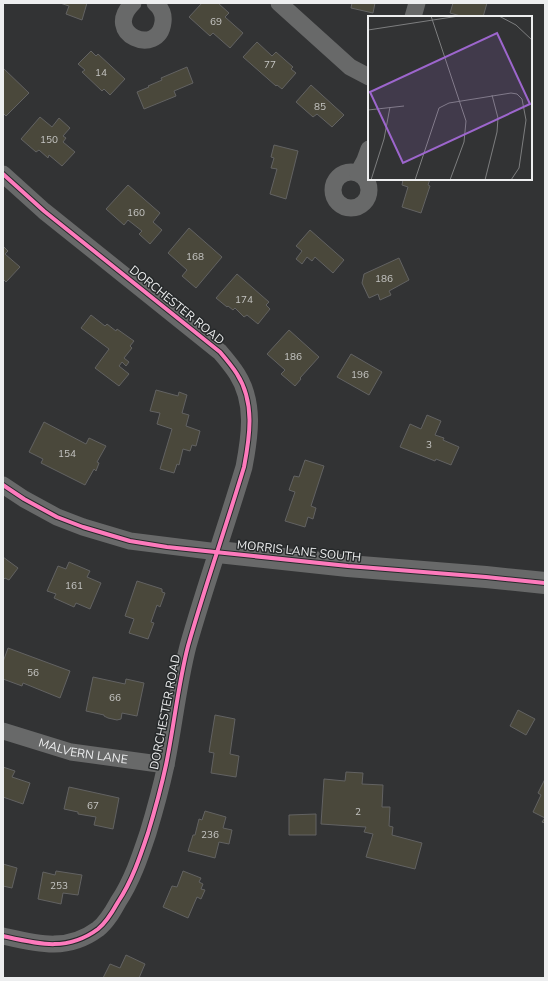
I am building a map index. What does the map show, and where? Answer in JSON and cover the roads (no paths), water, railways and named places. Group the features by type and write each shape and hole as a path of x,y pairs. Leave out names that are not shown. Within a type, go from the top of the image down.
{"street":[{"path":"133,3 127,8 124,14 124,27 132,37 142,40 149,40 155,37 163,27 164,18 162,12 155,3"},
{"path":"278,3 350,67 368,76"},
{"path":"413,16 417,3"},
{"path":"358,172 368,152"},
{"name":"DORCHESTER ROAD","path":"3,174 44,212 220,352 238,374 245,389 249,406 250,439 244,467 188,647 178,692 166,765 158,801 140,859 125,892 112,913 99,928 69,943 51,945 3,936"},
{"name":"MORRIS LANE SOUTH","path":"3,485 24,499 57,517 83,527 130,541 348,566 545,583"},
{"name":"MALVERN LANE","path":"3,731 71,752 166,765"}]}
